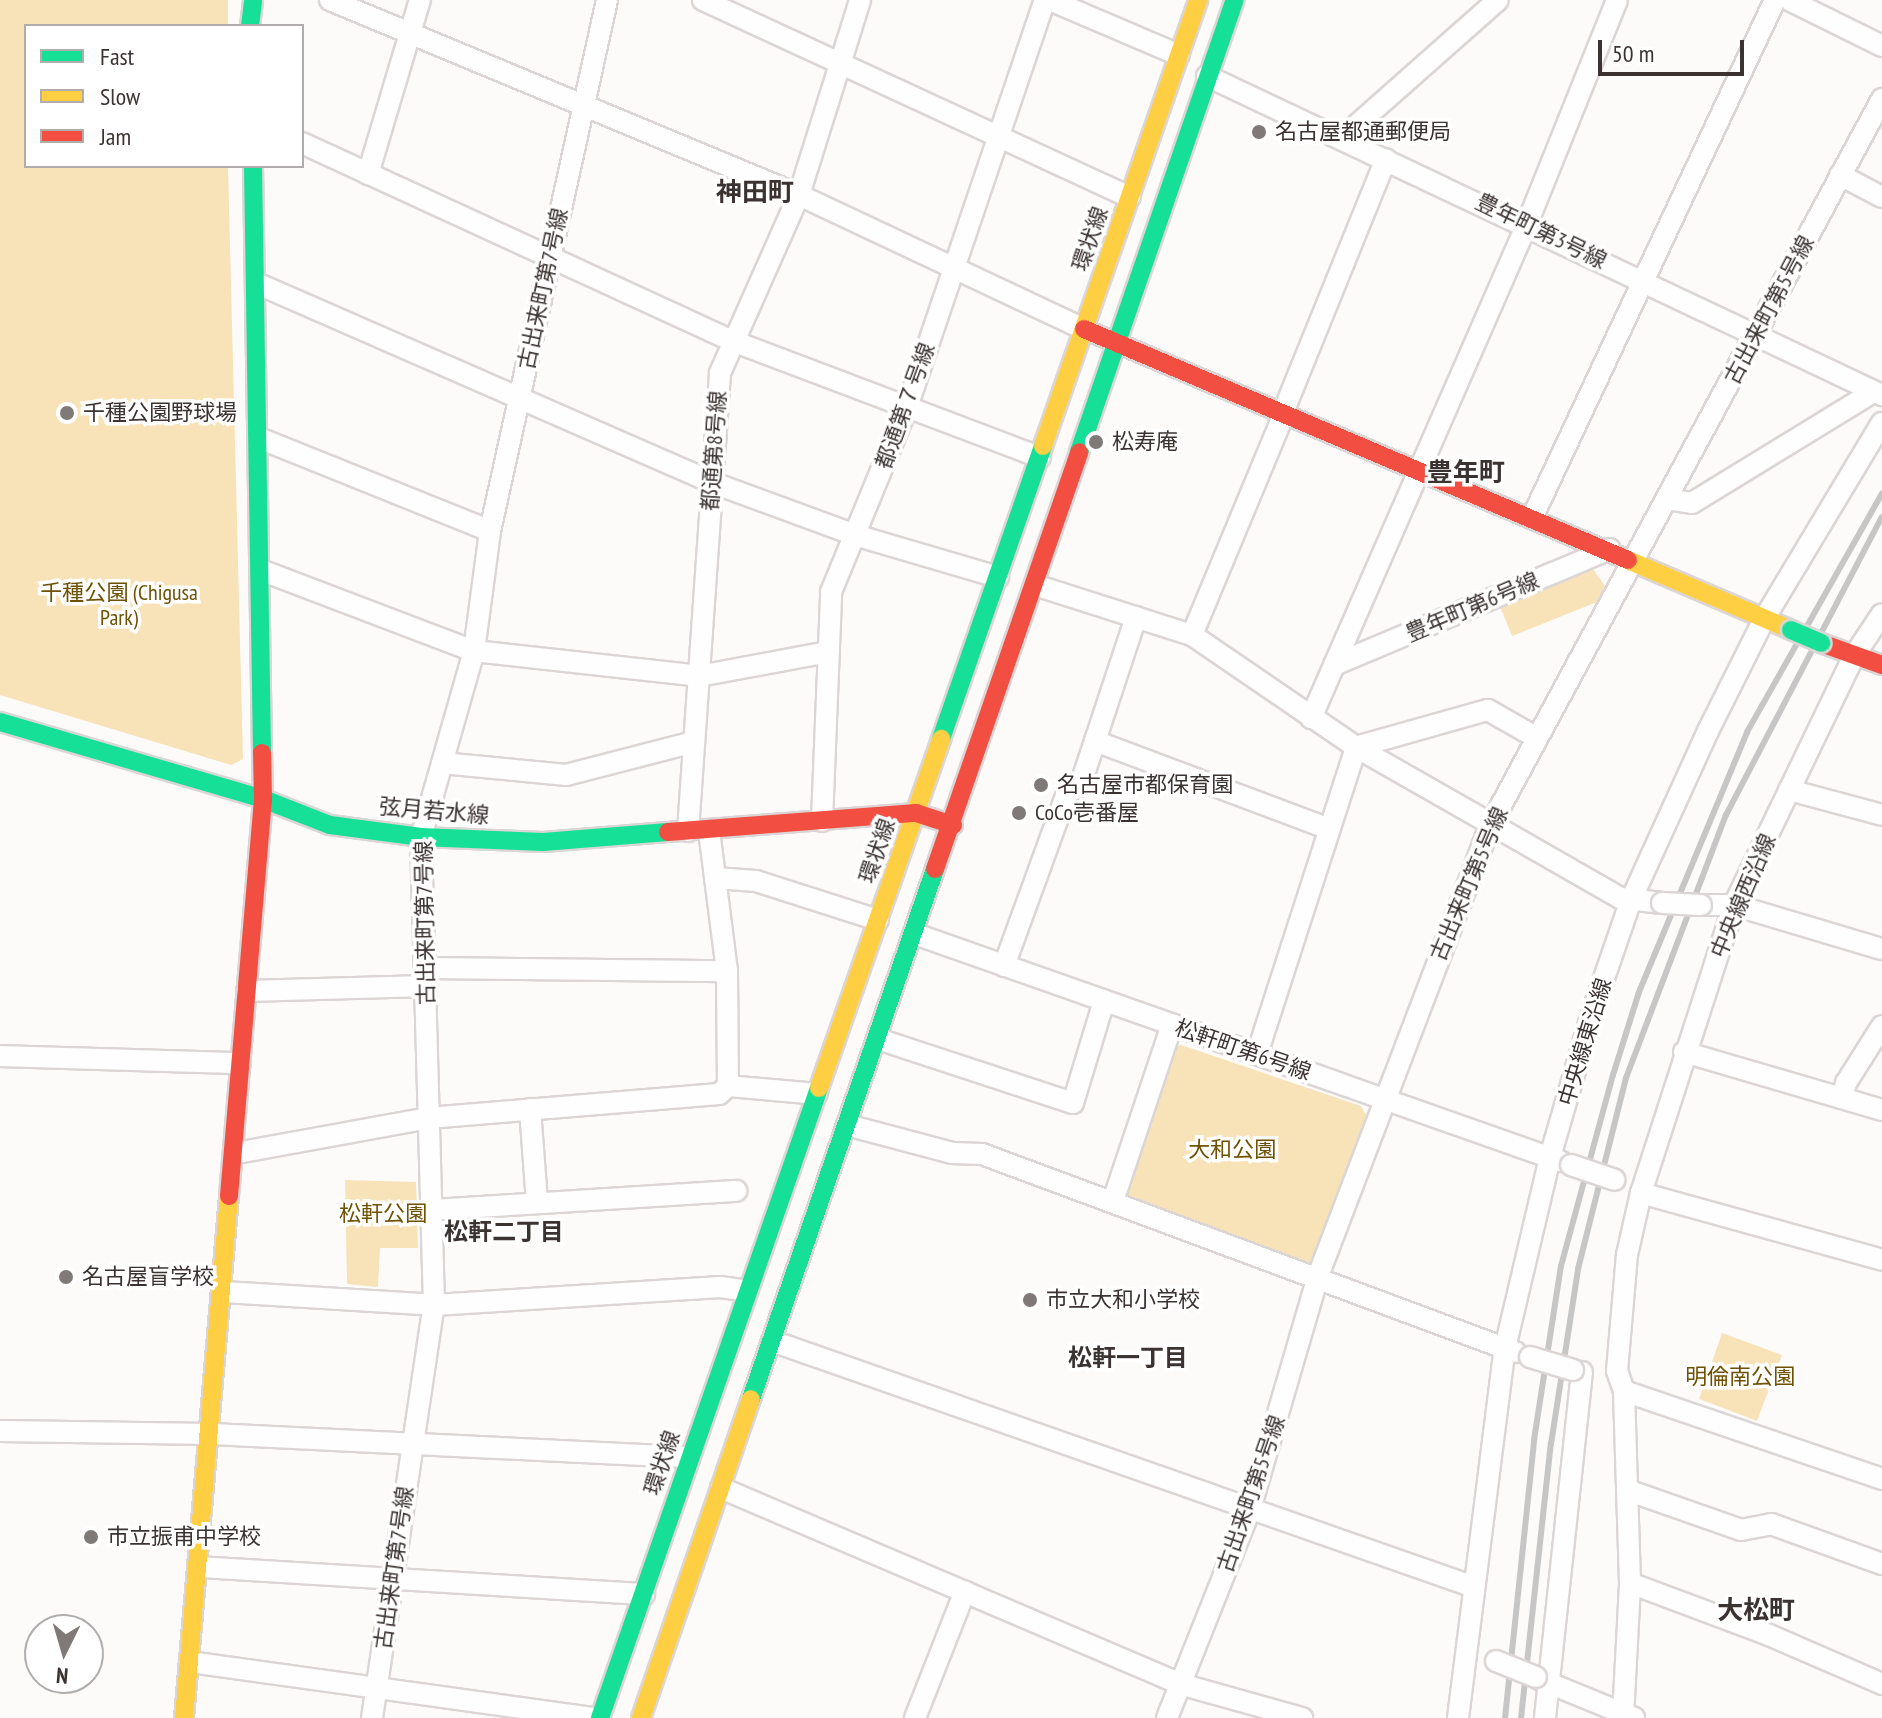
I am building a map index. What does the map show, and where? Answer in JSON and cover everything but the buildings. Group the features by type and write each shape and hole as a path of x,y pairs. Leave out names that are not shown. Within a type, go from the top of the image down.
{"main road":[{"path":"250,24 253,0"},
{"name":"環状線","path":"600,1718 1198,0"},
{"path":"641,1718 953,825 1113,344 1235,0"},
{"path":"184,1718 212,1434 263,799 263,571 253,168"},
{"path":"1084,329 1283,416 1634,559 1764,619 1882,665"},
{"name":"弦月若水線","path":"0,722 263,799 330,825 421,837 543,842 916,813"},
{"path":"916,813 953,825"}],"street":[{"path":"330,0 799,195 1084,329"},
{"path":"368,174 420,0"},
{"name":"古出来町第7号線","path":"372,1718 434,1305 421,837 474,651 490,531 607,0"},
{"path":"703,0 1130,197"},
{"name":"都通第8号線","path":"688,831 720,373 799,195 860,0"},
{"path":"1048,0 1179,55"},
{"name":"都通第７号線","path":"822,821 831,592 858,536 906,410 997,138 1048,0"},
{"path":"1342,138 1498,0"},
{"path":"1311,718 1527,224 1617,0"},
{"path":"1532,518 1775,0"},
{"path":"1789,0 1882,46"},
{"name":"豊年町第3号線","path":"1207,76 1527,224 1877,394"},
{"name":"古出来町第5号線","path":"1167,1718 1250,1509 1318,1276 1383,1098 1491,824 1882,99"},
{"path":"304,144 735,342 906,410 1040,457"},
{"path":"1192,635 1386,159"},
{"path":"1840,175 1882,197"},
{"path":"256,283 711,482 858,536 998,577"},
{"path":"1667,499 1692,503 1877,394"},
{"name":"中央線東沿線","path":"1458,1718 1505,1348 1550,1157 1631,900 1764,619 1882,423"},
{"path":"259,438 490,531"},
{"name":"豊年町第6号線","path":"1334,665 1610,549"},
{"path":"263,571 474,651 699,676 829,652"},
{"path":"1035,585 1192,635 1356,747 1631,900 1734,905 1882,949"},
{"name":"中央線西沿線","path":"1617,1371 1627,1255 1641,1191 1734,905 1854,656 1882,614"},
{"path":"1004,966 1067,793 1080,786 1136,617"},
{"path":"1356,747 1488,710 1537,738"},
{"path":"1095,741 1329,829"},
{"path":"442,763 566,775 694,742"},
{"path":"1257,1054 1356,747"},
{"path":"1789,790 1882,815"},
{"path":"709,830 727,971 728,1086"},
{"path":"715,878 756,881 878,920"},
{"name":"松軒町第6号線","path":"915,934 1641,1191 1882,1260"},
{"path":"247,991 427,977 727,971"},
{"path":"878,1039 1073,1103 1104,1001"},
{"path":"1113,1201 1172,1025"},
{"path":"1842,1098 1846,1083 1882,1026"},
{"path":"1684,1052 1882,1110"},
{"path":"0,1056 240,1063"},
{"path":"236,1153 428,1118 719,1094 728,1086 817,1094"},
{"path":"530,1109 537,1203"},
{"path":"847,1125 952,1153 982,1154 1530,1357 1577,1371 1617,1371 1624,1391 1630,1583 1627,1717 1496,1661 1467,1653"},
{"path":"431,1210 736,1191"},
{"path":"224,1292 434,1305 720,1287 747,1291"},
{"path":"772,1341 1474,1587"},
{"path":"1545,1718 1542,1680 1577,1371"},
{"path":"1624,1391 1882,1479"},
{"path":"0,1431 212,1434 689,1457"},
{"path":"721,1488 1180,1684 1302,1718"},
{"path":"1627,1490 1741,1530 1771,1524 1882,1564"},
{"path":"199,1567 644,1594"},
{"path":"1630,1583 1769,1635 1882,1684"},
{"path":"915,1718 965,1591"},
{"path":"190,1662 591,1718"}],"green space":[{"name":"千種公園 (Chigusa Park)","path":"0,0 228,0 228,24 24,24 24,168 228,168 243,759 231,765 0,695"},
{"path":"1588,562 1612,596 1512,636 1497,599"},
{"name":"大和公園","path":"1181,1045 1361,1106 1366,1115 1314,1261 1309,1264 1125,1200 1123,1193 1172,1047"},
{"name":"松軒公園","path":"345,1180 416,1182 418,1248 380,1248 378,1287 347,1284"},
{"name":"明倫南公園","path":"1722,1333 1782,1355 1757,1421 1699,1399"}],"railway":[{"path":"1505,1718 1534,1440 1561,1266 1613,1075 1639,992 1747,732 1882,493"},
{"path":"1521,1718 1551,1444 1578,1269 1626,1078 1726,815 1882,517"}],"traffic: fast":[{"path":"250,24 253,0"},
{"path":"1079,452 1235,0"},
{"path":"253,168 262,753"},
{"path":"941,739 1043,446"},
{"path":"1791,630 1821,643"},
{"path":"0,722 263,799 330,825 421,837 543,842 668,832"},
{"path":"751,1399 935,869"},
{"path":"600,1718 819,1088"}],"traffic: slow":[{"path":"1043,446 1198,0"},
{"path":"1628,560 1791,630"},
{"path":"819,1088 941,739"},
{"path":"184,1718 229,1196"},
{"path":"641,1718 751,1399"}],"traffic: jam":[{"path":"1084,329 1628,560"},
{"path":"935,869 1079,452"},
{"path":"1821,643 1882,665"},
{"path":"229,1196 263,799 262,753"},
{"path":"668,832 916,813 953,825"}],"place":[{"name":"名古屋都通郵便局","path":"1259,132"},
{"name":"千種公園野球場","path":"67,413"},
{"name":"松寿庵","path":"1096,442"},
{"name":"名古屋市都保育園","path":"1041,785"},
{"name":"CoCo壱番屋","path":"1019,813"},
{"name":"名古屋盲学校","path":"66,1277"},
{"name":"市立大和小学校","path":"1030,1300"},
{"name":"市立振甫中学校","path":"91,1537"}],"district":[{"name":"神田町","path":"755,192"},
{"name":"豊年町","path":"1466,472"},
{"name":"松軒二丁目","path":"504,1232"},
{"name":"松軒一丁目","path":"1128,1358"},
{"name":"大松町","path":"1756,1610"}]}
